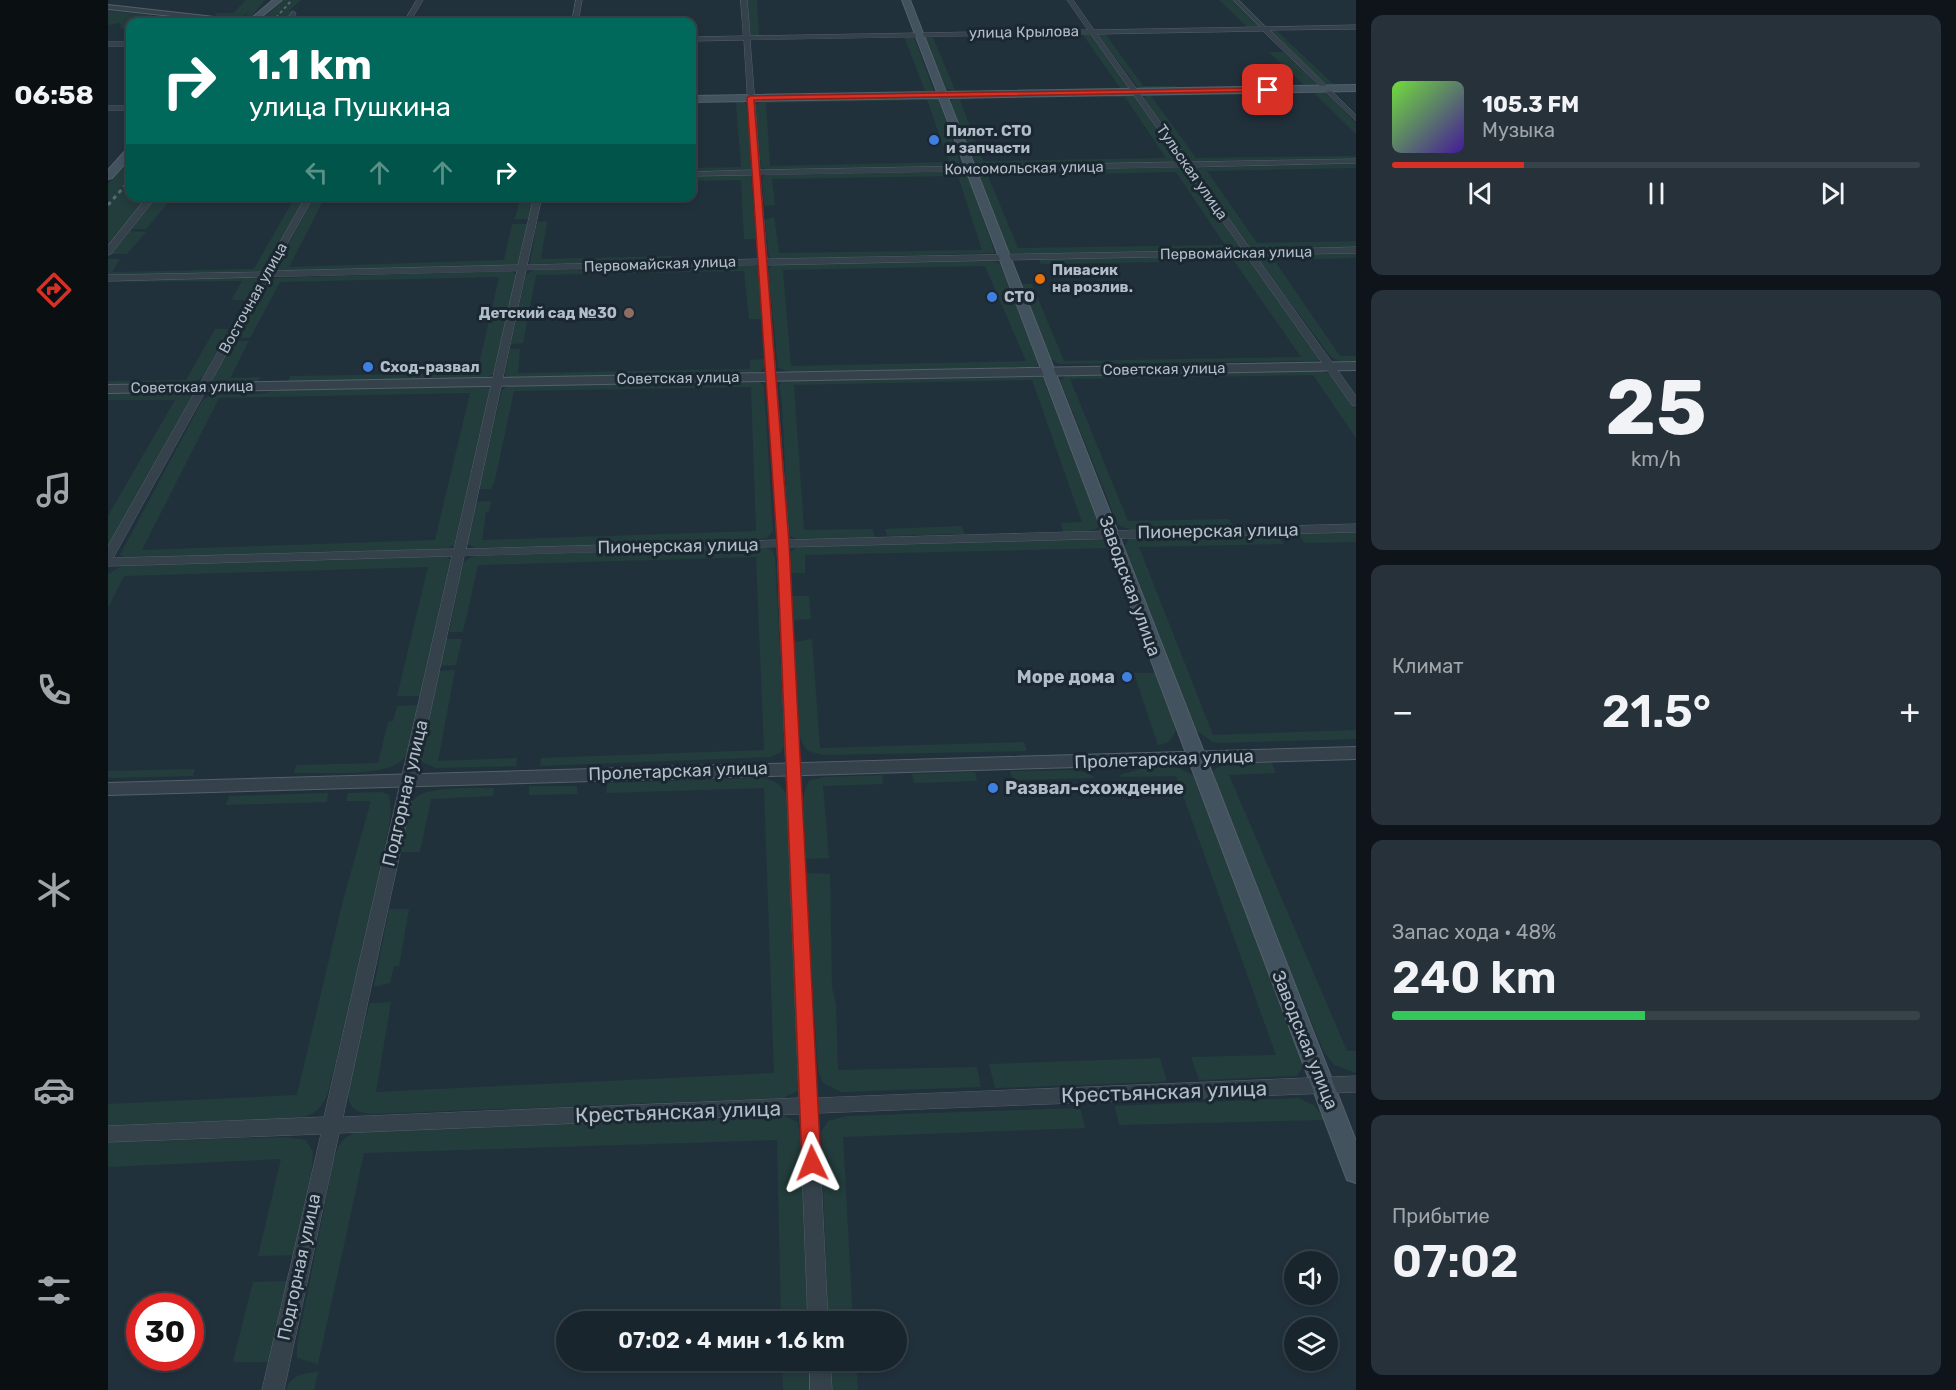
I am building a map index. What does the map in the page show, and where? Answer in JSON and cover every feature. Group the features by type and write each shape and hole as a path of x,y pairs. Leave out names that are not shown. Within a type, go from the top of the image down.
{"main road":[{"path":"256,18 278,0"},
{"name":"Заводская улица","path":"906,0 1003,258 1112,534 1356,1172"},
{"path":"696,99 1356,88"},
{"path":"108,176 126,156"}],"street":[{"path":"409,18 420,0"},
{"path":"575,18 579,0"},
{"path":"744,0 783,543 818,1311"},
{"name":"Тульская улица","path":"1070,0 1356,403"},
{"path":"1236,0 1356,119"},
{"path":"108,7 206,18"},
{"path":"291,18 294,13"},
{"name":"улица Крылова","path":"696,39 1356,27"},
{"path":"108,44 126,44"},
{"path":"108,108 126,108"},
{"name":"Комсомольская улица","path":"696,174 1356,161"},
{"path":"108,252 149,201"},
{"name":"Восточная улица","path":"108,556 307,201"},
{"name":"Подгорная улица","path":"273,1390 524,268 537,201"},
{"name":"Первомайская улица","path":"108,278 1356,250"},
{"name":"Советская улица","path":"108,389 1356,366"},
{"name":"Пионерская улица","path":"108,562 1356,528"},
{"name":"Пролетарская улица","path":"108,789 1356,753"},
{"name":"Крестьянская улица","path":"108,1134 1356,1084"},
{"path":"820,1371 821,1390"}],"green space":[{"path":"246,0 265,0 248,18 244,18 251,8 242,18 213,18 217,13 233,13"},
{"path":"284,0 301,0 289,11 293,12 288,18 264,18"},
{"path":"747,0 757,0 759,36 750,35"},
{"path":"1219,0 1233,0 1259,26 1247,27"},
{"path":"108,11 152,15 153,18 126,18 126,30 120,28 119,23 108,25"},
{"path":"1275,29 1333,84 1356,84 1356,86 1333,86 1322,82 1269,30"},
{"path":"1081,32 1092,34 1130,89 979,93 978,90 1120,88"},
{"path":"1096,32 1104,32 1143,86 1176,86 1178,89 1142,89 1137,86"},
{"path":"932,35 955,90 970,90 971,93 956,93 946,88 924,37"},
{"path":"904,36 914,37 934,91 908,94 910,91 925,91"},
{"path":"1269,52 1284,52 1317,85 1292,87 1290,85 1303,84"},
{"path":"1317,91 1326,93 1356,123 1356,134 1314,93 1151,96 1196,158 1356,156 1356,160 1191,161 1186,159 1144,98 1148,94"},
{"path":"1109,94 1135,96 1179,160 1169,163 981,166 974,164 950,101 953,98 972,96 973,99 960,100 983,161 1166,158 1125,97 1111,97"},
{"path":"935,98 939,100 961,166 767,170 761,167 755,106 760,101","holes":["927,100 949,162 770,166 766,103"]},
{"path":"731,101 741,101 746,104 753,169 696,172 696,168 741,167 736,103"},
{"path":"1356,163 1356,168 1207,171 1257,243 1356,241 1356,248 1258,250 1247,247 1193,168"},
{"path":"126,164 126,201 146,201 108,248 108,184"},
{"path":"1183,168 1189,173 1241,248 1010,254 1007,253 977,173 981,171","holes":["1176,172 1225,245 1018,248 988,176"]},
{"path":"956,171 968,175 995,253 775,259 769,257 765,220 774,217 779,253 982,250 958,176 772,179 775,205 764,206 762,177 767,174"},
{"path":"696,175 751,176 756,239 744,239 741,180 696,181"},
{"path":"154,201 170,201 146,229 131,229"},
{"path":"293,201 304,201 265,271 108,276 108,259 120,259 112,272 254,269"},
{"path":"312,201 323,201 289,267 504,260 512,224 529,224 519,264 516,265 281,272 276,268"},
{"path":"519,201 533,201 530,219 515,219"},
{"path":"547,221 541,259 672,256 672,261 530,264 537,222"},
{"path":"130,231 146,232 127,254 111,254"},
{"path":"1356,252 1356,258 1274,260 1340,356 1356,356 1356,362 1339,361 1331,357 1257,258 1259,255 1266,254"},
{"path":"1238,255 1249,259 1320,359 1317,361 1059,364 1048,357 1018,284 1032,284 1064,361 1301,357 1234,261 1041,264 1038,258"},
{"path":"989,260 1000,264 1041,361 1035,367 792,373 778,368 768,269 772,265","holes":["985,266 1026,361 791,366 783,270"]},
{"path":"752,264 758,267 763,319 749,319 744,271 536,275 523,343 511,344 526,275 533,270"},
{"path":"512,271 518,277 493,374 484,379 288,383 290,376 477,373 499,277 280,282 250,338 231,338 265,284 276,278"},
{"path":"253,277 259,279 247,300 231,300 242,281 108,282 108,279"},
{"path":"215,329 229,329 203,376 197,381 108,384 108,381 186,380"},
{"path":"229,341 249,341 230,378 260,377 258,383 212,382"},
{"path":"510,349 520,349 518,373 750,369 750,360 764,359 765,366 760,373 510,378 505,375"},
{"path":"1319,370 1331,375 1356,409 1356,438 1313,375 1070,379 1128,521 1229,519 1234,527 1131,530 1118,525 1060,380 1068,375"},
{"path":"1042,376 1101,525 1097,528 1084,532 1063,532 1061,523 1082,522 1032,380 794,385 804,530 873,529 874,537 799,540 788,535 782,403 779,386 781,382 793,379"},
{"path":"757,380 764,386 773,531 767,538 746,541 476,548 467,544 476,502 491,501 489,512 486,512 482,540 756,531 751,387 514,391 495,480 491,489 478,489 502,390 510,385"},
{"path":"484,385 491,388 454,545 443,550 128,558 120,555 203,399 219,393 256,394 279,389","holes":["470,393 435,540 142,550 219,398"]},
{"path":"184,392 193,396 108,546 108,516 175,400 108,400 108,393"},
{"path":"962,526 964,534 887,536 885,529"},
{"path":"1356,532 1356,542 1305,543 1298,534"},
{"path":"1277,534 1284,544 1139,547 1213,735 1356,730 1356,739 1219,743 1213,742 1194,729 1125,546 1129,538"},
{"path":"1096,538 1112,548 805,555 805,573 788,573 788,553 801,545"},
{"path":"757,546 772,550 775,557 785,745 781,752 771,757 540,766 541,758 764,750 756,557 478,565 463,632 449,632 463,562 474,556 494,553"},
{"path":"445,556 451,559 452,563 421,696 397,696 428,567 124,576 108,608 108,574 121,566"},
{"path":"791,596 809,596 811,619 793,620"},
{"path":"446,639 462,639 456,665 440,666"},
{"path":"812,639 820,748 1024,742 1027,751 823,755 808,751 798,730 796,715 795,642"},
{"path":"455,670 438,761 517,758 516,766 436,768 422,762 420,756 439,671"},
{"path":"1134,673 1155,673 1176,729 1172,738 1164,743 1158,745"},
{"path":"418,705 406,755 394,765 368,772 294,773 296,765 378,763 388,722 393,721 397,706"},
{"path":"1241,762 1272,763 1276,773 1229,775 1347,1051 1356,1051 1356,1073 1334,1065 1324,1052 1216,795 1213,771 1219,767"},
{"path":"1147,767 1177,767 1195,776 1304,1060 1303,1067 1297,1076 1199,1080 1191,1057 1276,1055 1176,776 1121,777 1120,775"},
{"path":"195,769 193,776 108,778 108,771"},
{"path":"1073,770 1086,772 1095,778 1013,780 1010,771"},
{"path":"975,772 977,781 914,783 912,774"},
{"path":"882,775 883,784 823,786 829,858 806,859 803,806 806,787 810,780 824,777"},
{"path":"757,778 774,782 781,786 786,794 800,1072 798,1091 783,1098 371,1114 352,1107 348,1092 349,1080 370,1003 391,1002 376,1092 774,1073 764,788 606,793 607,783"},
{"path":"529,786 577,786 577,794 529,795"},
{"path":"494,788 493,796 431,799 420,852 400,852 408,812 412,802 418,796 438,790"},
{"path":"381,792 389,795 391,813 375,901 327,1096 320,1106 309,1115 291,1119 108,1126 108,1104 297,1095 343,900 371,801 346,801 348,793"},
{"path":"328,793 327,802 226,805 229,796"},
{"path":"805,873 830,874 832,988 836,1005 838,1070 977,1067 981,1087 841,1092 823,1083 818,1071"},
{"path":"389,909 409,909 399,966 394,966 390,983 374,987"},
{"path":"1160,1058 1166,1081 995,1088 989,1064"},
{"path":"1298,1098 1314,1105 1325,1120 1119,1125 1115,1106"},
{"path":"1080,1108 1085,1128 843,1137 852,1311 828,1311 821,1132 828,1121 846,1116"},
{"path":"785,1116 797,1122 802,1139 808,1311 781,1311 777,1140 364,1153 318,1364 297,1358 297,1345 333,1164 344,1139 354,1133 369,1129"},
{"path":"286,1137 306,1140 313,1152 297,1255 258,1256 281,1159 108,1167 108,1142"},
{"path":"288,1281 269,1362 233,1362 253,1282"},
{"path":"782,1371 809,1371 810,1390 783,1390"},
{"path":"830,1371 857,1371 858,1390 831,1390"},
{"path":"318,1372 314,1390 286,1390 294,1378"}],"railway":[{"path":"276,18 292,0"},
{"path":"108,205 126,185"}],"place":[{"name":"Пилот. СТО и запчасти","path":"934,140"},
{"name":"Пивасик на розлив.","path":"1040,279"},
{"name":"СТО","path":"992,297"},
{"name":"Детский сад №30","path":"629,313"},
{"name":"Сход-развал","path":"368,367"},
{"name":"Море дома","path":"1127,677"},
{"name":"Развал-схождение","path":"993,788"}],"route":[{"path":"812,1163 783,543 750,98 1268,90"}]}
